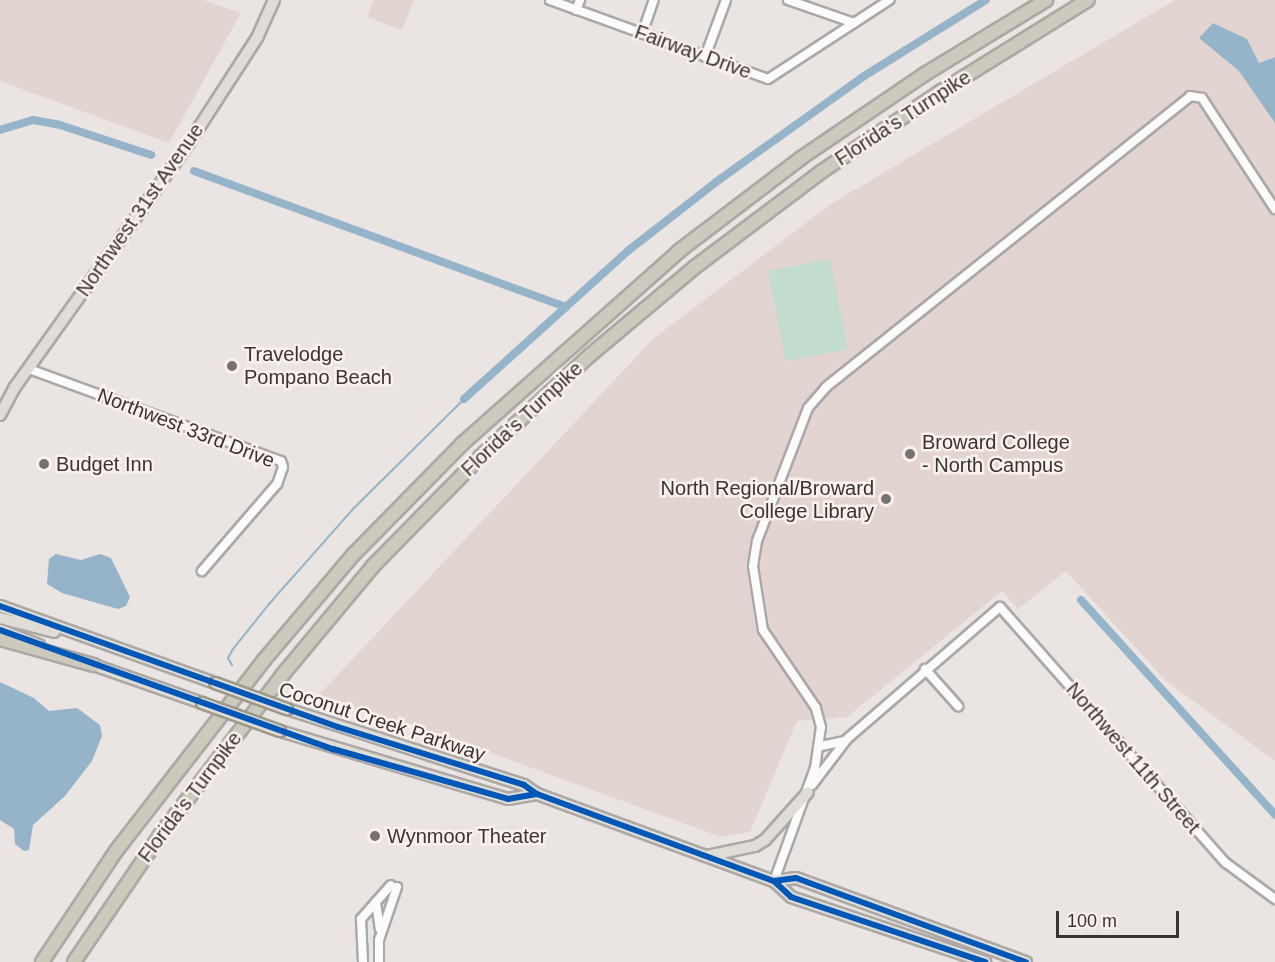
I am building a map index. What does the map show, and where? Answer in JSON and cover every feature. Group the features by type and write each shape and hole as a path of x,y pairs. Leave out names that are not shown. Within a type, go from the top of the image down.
{"highway":[{"name":"Florida's Turnpike","path":"42,962 116,851 264,660 354,554 463,442 679,251 801,158 925,74 1046,0"},
{"name":"Florida's Turnpike","path":"74,962 161,834 284,674 373,566 480,457 597,349 695,267 785,199 940,92 1089,0"},
{"path":"0,639 94,665"}],"main road":[{"name":"Northwest 31st Avenue","path":"0,415 29,369 189,143 257,38 274,0"},
{"path":"0,606 78,634"},
{"path":"0,618 60,634 78,634"},
{"name":"Coconut Creek Parkway","path":"0,630 280,731 508,799 537,794"},
{"name":"Coconut Creek Parkway","path":"78,634 286,709 524,785 537,794 774,881 791,897 985,962"},
{"path":"707,856 755,846 774,831 808,792"},
{"name":"Coconut Creek Parkway","path":"774,881 796,879 1026,962"},
{"path":"945,948 963,947 1005,962"}],"street":[{"name":"Fairway Drive","path":"550,0 768,80 889,0"},
{"path":"576,10 580,0"},
{"path":"642,34 654,0"},
{"path":"705,57 726,0"},
{"path":"788,0 854,23"},
{"path":"774,881 808,792 821,746 816,708 763,630 753,566 757,541 808,408 826,387 1190,96 1202,98 1275,209"},
{"name":"Northwest 33rd Drive","path":"29,369 281,461 284,467 277,484 202,571"},
{"name":"Northwest 11th Street","path":"926,669 1000,607 1226,863 1275,899"},
{"path":"808,792 847,739 926,669 958,706"},
{"path":"821,746 835,745 847,739"},
{"path":"363,962 362,919 394,886 381,932 379,962"},
{"path":"376,902 381,932"},
{"path":"361,946 379,947"}],"shaded area":[{"path":"0,0 203,0 241,13 169,143 0,81"},
{"path":"374,0 414,0 402,30 367,17"},
{"name":"Broward College - North Campus","path":"1175,0 1275,0 1275,761 1166,681 1066,571 1018,609 1002,591 847,717 797,721 750,832 721,837 439,734 317,697 654,338 831,204"}],"green space":[{"path":"830,259 848,349 786,361 768,271"}],"water":[{"path":"1213,23 1247,39 1259,63 1275,57 1275,123 1239,71 1199,38"},
{"path":"56,554 81,560 100,554 111,558 130,597 126,606 118,609 62,593 47,584 49,559"},
{"path":"0,682 34,698 49,711 77,708 100,725 102,736 92,761 65,796 33,825 29,850 24,851 15,844 14,829 0,820"}],"waterway":[{"path":"464,399 629,250 716,182 861,78 986,0"},
{"path":"0,130 33,120 60,125 151,155"},
{"path":"194,171 566,307"},
{"path":"232,665 228,658 233,649 269,604 353,509 464,399"},
{"path":"1081,600 1275,815"}],"cycle path":[{"path":"0,606 338,727 524,785 537,794 774,881 791,897 985,962"},
{"path":"0,630 333,749 508,799 537,794"},
{"path":"774,881 796,878 1026,962"}],"place":[{"name":"Travelodge Pompano Beach","path":"232,366"},
{"name":"Broward College - North Campus","path":"910,454"},
{"name":"Budget Inn","path":"44,464"},
{"name":"North Regional/Broward College Library","path":"886,499"},
{"name":"Wynmoor Theater","path":"375,836"}]}
